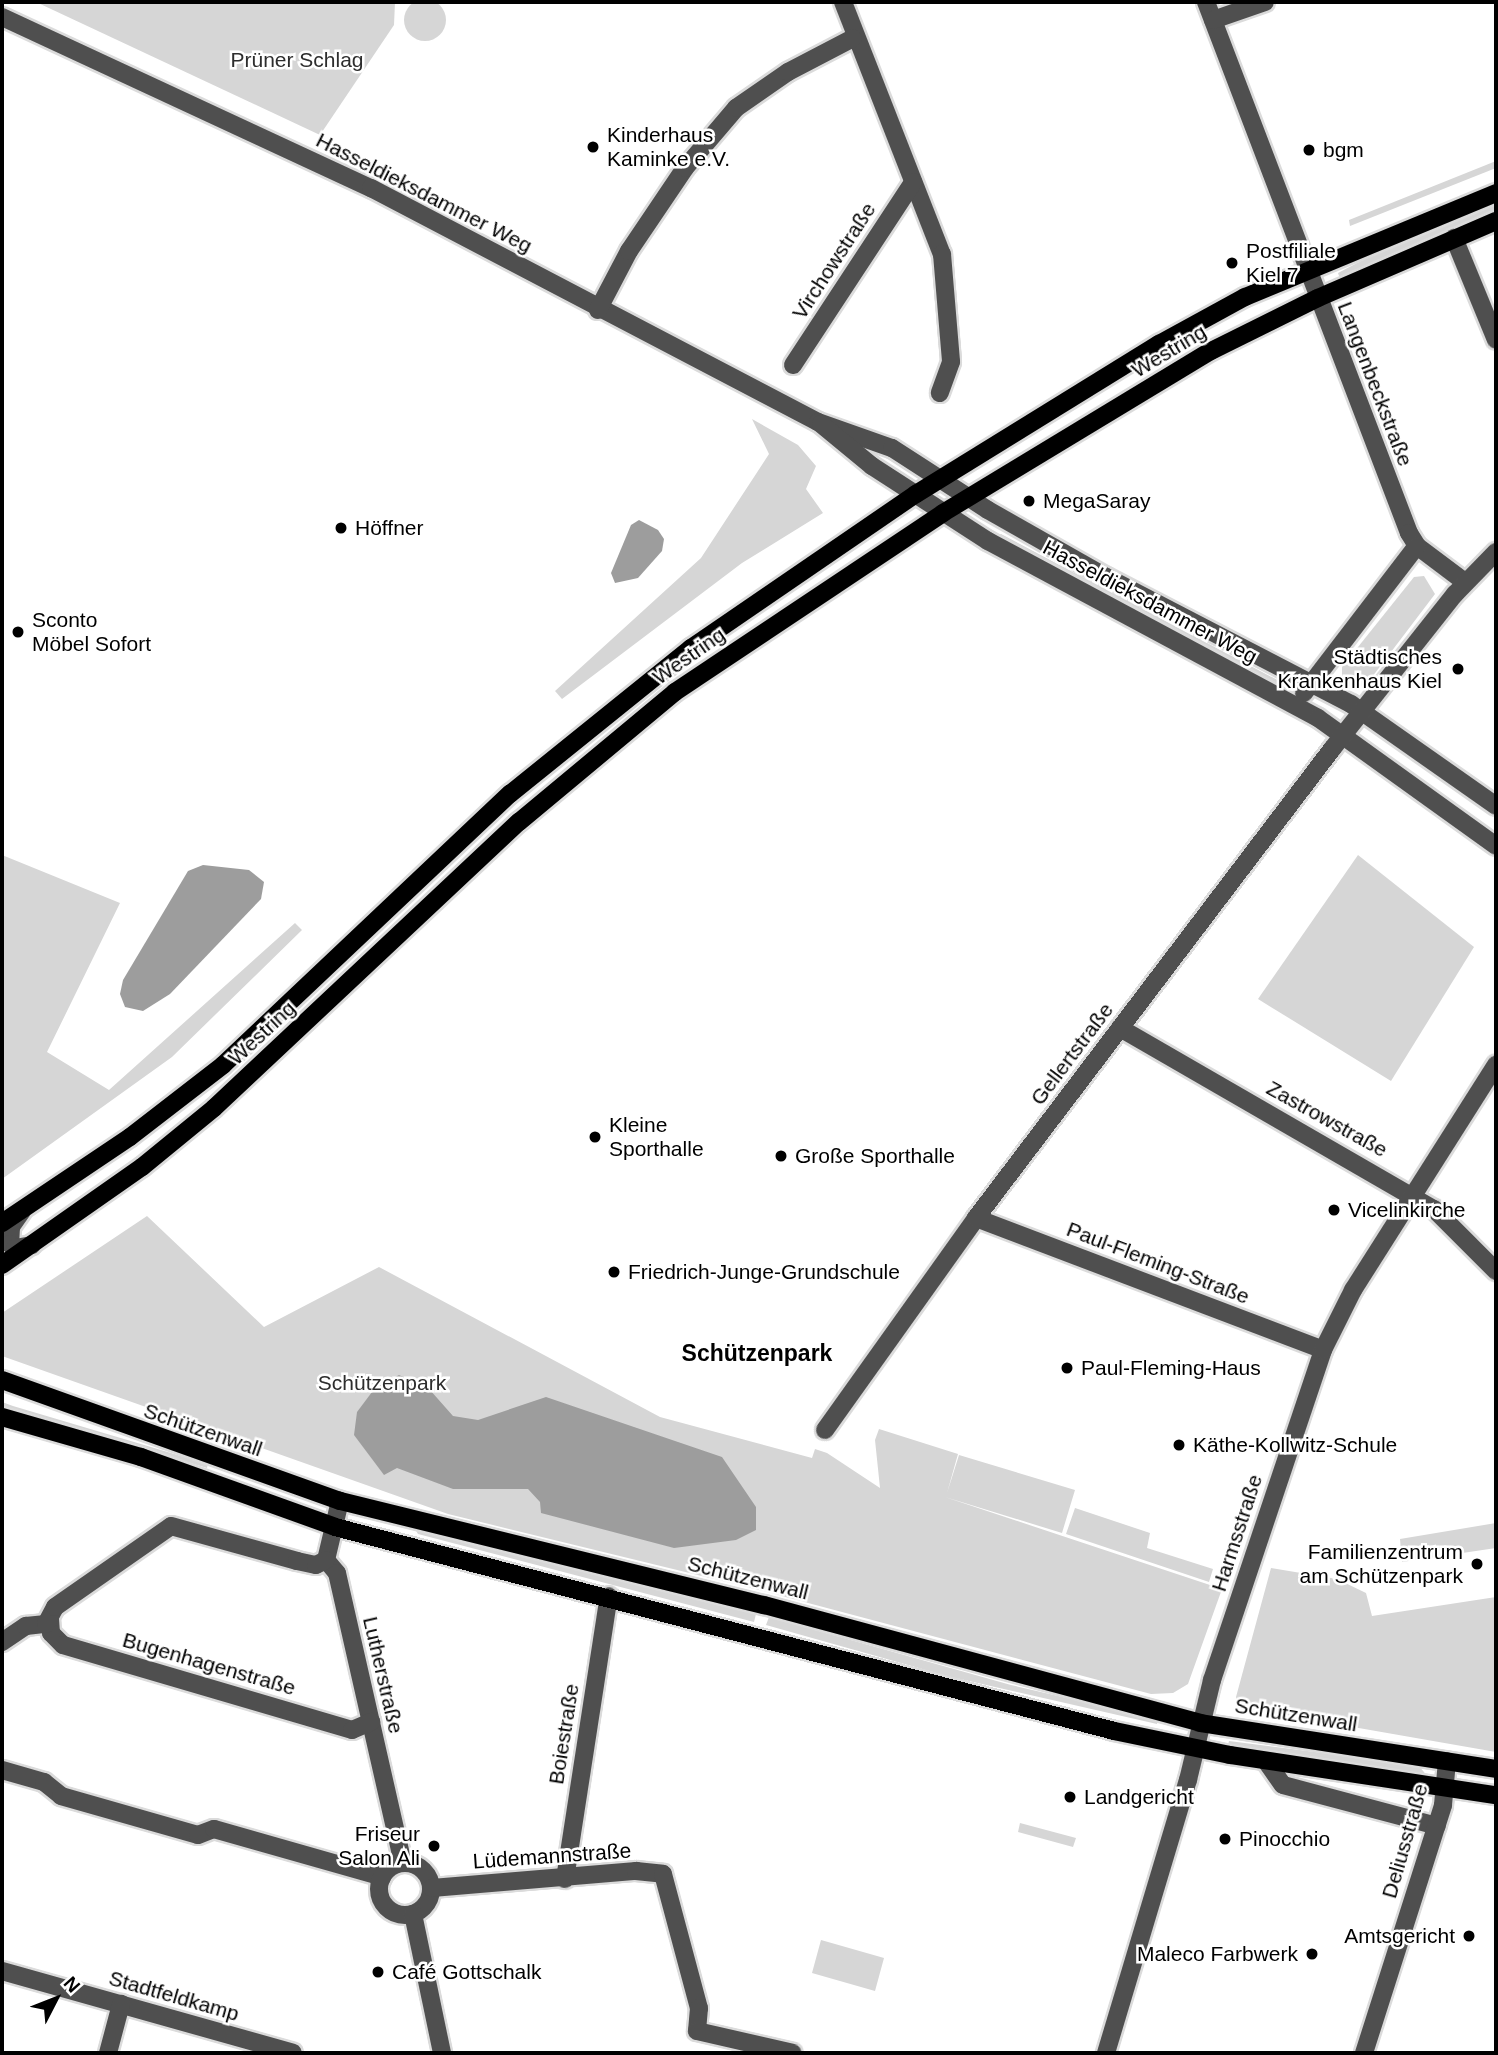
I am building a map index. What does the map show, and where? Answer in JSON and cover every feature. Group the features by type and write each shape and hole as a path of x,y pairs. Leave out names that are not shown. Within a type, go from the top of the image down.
{"main road":[{"name":"Westring","path":"2,1223 223,1065 445,853 573,740 691,648 915,494 1159,344 1245,297 1496,193"},
{"name":"Westring","path":"2,1265 142,1167 222,1101 591,758 676,692 943,513 1211,351 1318,298 1496,221"},
{"name":"Schützenwall","path":"2,1380 340,1500 764,1605 1200,1723 1496,1769"},
{"path":"2,1417 141,1457 335,1527 1193,1748 1496,1796"}],"street":[{"path":"843,2 853,38 942,254 951,362 940,393"},
{"name":"Langenbeckstraße","path":"1206,2 1312,269 1318,298 1417,546"},
{"path":"1213,20 1265,2"},
{"name":"Hasseldieksdammer Weg","path":"2,17 370,188 597,310 818,422 881,442 1106,577 1363,712 1496,806"},
{"path":"597,310 629,251 685,168 736,108 788,72 853,38"},
{"name":"Virchowstraße","path":"793,365 913,182"},
{"path":"1454,238 1496,340"},
{"name":"Hasseldieksdammer Weg","path":"818,422 847,448 943,513 1296,705 1345,735 1496,846"},
{"path":"1296,705 1310,683 1417,546 1465,582"},
{"name":"Gellertstraße","path":"825,1430 976,1218 1120,1028 1465,582 1496,552"},
{"name":"Zastrowstraße","path":"1120,1028 1434,1209 1496,1271"},
{"name":"Harmsstraße","path":"1106,2053 1188,1780 1200,1723 1323,1350 1353,1290 1496,1065"},
{"path":"22,1211 9,1238 15,1248 32,1245"},
{"name":"Paul-Fleming-Straße","path":"976,1218 1323,1350"},
{"path":"2,1642 26,1626 50,1619 55,1606 171,1526 316,1565 326,1560 340,1500"},
{"name":"Lutherstraße","path":"326,1560 337,1573 403,1863"},
{"name":"Boiestraße","path":"565,1879 609,1596"},
{"name":"Bugenhagenstraße","path":"50,1619 51,1633 63,1646 352,1730 371,1722"},
{"path":"1266,1761 1283,1785 1437,1826"},
{"name":"Deliusstraße","path":"1364,2053 1437,1826 1445,1789 1447,1761"},
{"path":"2,1770 44,1782 61,1796 198,1835 214,1829 382,1877"},
{"path":"403,1863 425,1871 432,1888 427,1904 413,1914 393,1912 385,1906 379,1886 391,1866 403,1863"},
{"name":"Lüdemannstraße","path":"432,1888 636,1871 663,1874 699,2008 697,2031 793,2053"},
{"path":"413,1914 442,2053"},
{"name":"Stadtfeldkamp","path":"2,1971 293,2053"},
{"path":"107,2053 121,2004"}],"green space":[{"path":"425,-1 440,5 446,20 440,35 425,41 410,35 404,20 410,5"},
{"name":"Prüner Schlag","path":"36,2 395,2 394,25 320,135"},
{"path":"1496,161 1496,168 1350,226 1349,220"},
{"path":"1496,198 1496,216 1340,279 1338,273 1429,225"},
{"path":"752,419 798,445 816,466 806,489 823,513 742,563 562,699 555,691 701,558 769,454"},
{"path":"1001,534 1285,684 1281,693 1273,683 996,537"},
{"path":"1424,576 1435,594 1366,685 1354,689 1342,680 1342,667 1414,577"},
{"path":"2,855 120,903 47,1052 109,1090 295,923 302,930 172,1057 2,1179"},
{"path":"1358,855 1474,947 1391,1081 1258,999"},
{"name":"Schützenpark","path":"147,1216 264,1327 379,1267 660,1417 812,1458 815,1449 827,1453 880,1488 875,1440 879,1429 958,1454 947,1493 959,1455 1075,1490 1062,1533 945,1497 1222,1589 1188,1684 1173,1693 1151,1694 755,1589 448,1514 2,1356 2,1313"},
{"path":"2,1402 208,1464 207,1468 2,1407"},
{"path":"1075,1508 1150,1533 1147,1548 1213,1569 1209,1582 1066,1534"},
{"path":"1496,1523 1496,1548 1402,1562 1400,1539"},
{"path":"415,1529 625,1578 756,1614 754,1622 418,1534"},
{"path":"1271,1568 1337,1579 1366,1593 1372,1616 1496,1597 1496,1752 1238,1707 1236,1697"},
{"path":"769,1617 1011,1685 1158,1719 1157,1724 947,1676 766,1625"},
{"path":"1229,1741 1418,1765 1429,1778 1250,1750 1228,1745"},
{"path":"1020,1823 1076,1838 1073,1847 1018,1832"},
{"path":"821,1940 884,1958 875,1991 812,1973"}],"shaded area":[{"path":"639,520 658,530 664,539 662,551 638,578 615,583 611,573 631,525"},
{"path":"203,865 249,870 264,882 261,899 170,994 143,1011 125,1007 120,994 123,980 188,871"},
{"path":"399,1375 430,1390 453,1416 478,1420 546,1397 722,1457 756,1507 756,1530 736,1540 674,1548 541,1513 540,1502 528,1489 453,1489 397,1468 384,1475 354,1435 357,1412 375,1388"}],"place":[{"name":"Kinderhaus Kaminke e.V.","path":"593,147"},
{"name":"bgm","path":"1309,150"},
{"name":"Postfiliale Kiel 7","path":"1232,263"},
{"name":"MegaSaray","path":"1029,501"},
{"name":"Höffner","path":"341,528"},
{"name":"Sconto Möbel Sofort","path":"18,632"},
{"name":"Städtisches Krankenhaus Kiel","path":"1458,669"},
{"name":"Kleine Sporthalle","path":"595,1137"},
{"name":"Große Sporthalle","path":"781,1156"},
{"name":"Vicelinkirche","path":"1334,1210"},
{"name":"Friedrich-Junge-Grundschule","path":"614,1272"},
{"name":"Paul-Fleming-Haus","path":"1067,1368"},
{"name":"Käthe-Kollwitz-Schule","path":"1179,1445"},
{"name":"Familienzentrum am Schützenpark","path":"1477,1564"},
{"name":"Landgericht","path":"1070,1797"},
{"name":"Pinocchio","path":"1225,1839"},
{"name":"Friseur Salon Ali","path":"434,1846"},
{"name":"Amtsgericht","path":"1469,1936"},
{"name":"Maleco Farbwerk","path":"1312,1954"},
{"name":"Café Gottschalk","path":"378,1972"}],"district":[{"name":"Schützenpark","path":"757,1353"}]}
